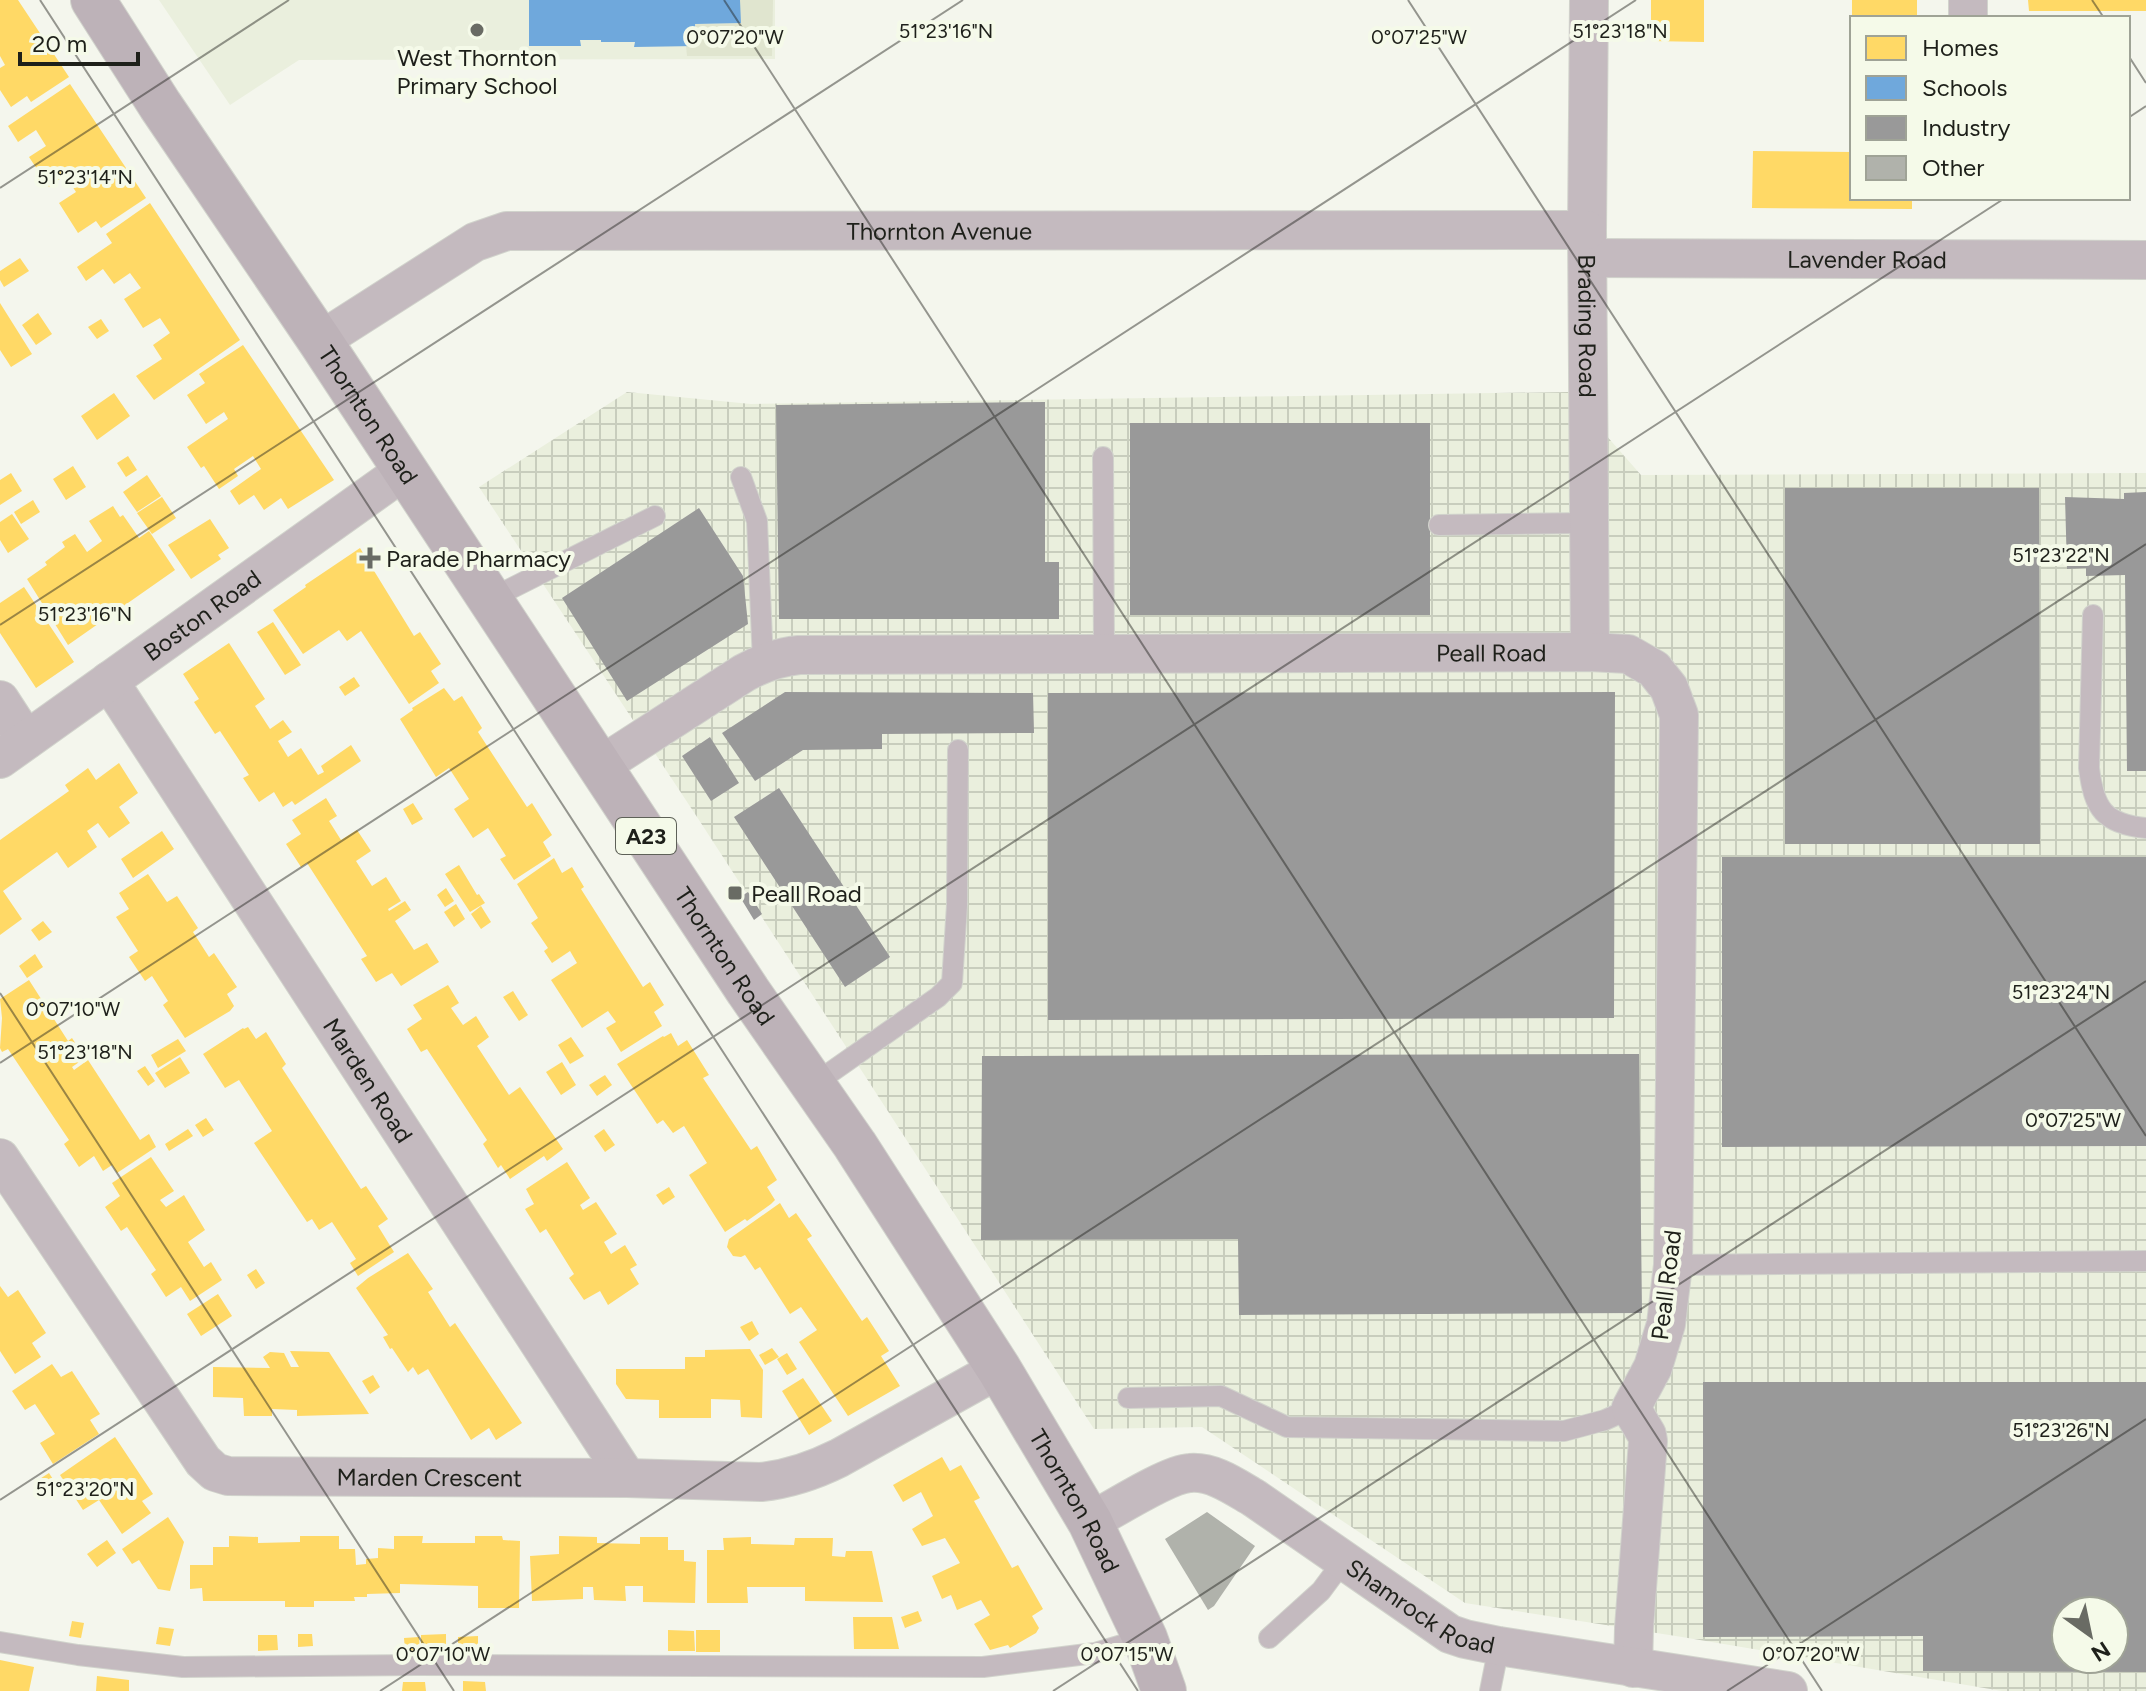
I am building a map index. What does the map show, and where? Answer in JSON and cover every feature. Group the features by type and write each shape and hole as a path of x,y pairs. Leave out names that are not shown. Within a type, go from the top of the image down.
{"highway":[{"name":"Thornton Road","path":"93,0 748,991 910,1228 1090,1522 1145,1638 1164,1691"}],"street":[{"name":"Brading Road","path":"1589,0 1590,652"},
{"name":"Thornton Avenue","path":"320,341 475,242 507,231 1588,244"},
{"name":"Lavender Road","path":"1588,244 2146,260"},
{"name":"Boston Road","path":"13,749 405,470"},
{"name":"Peall Road","path":"600,766 744,673 763,663 799,655 1590,652 1628,654 1654,669 1669,688 1679,715 1673,1265 1666,1324 1653,1367 1631,1408"},
{"name":"Marden Road","path":"109,681 627,1478"},
{"path":"0,700 13,749"},
{"name":"Marden Crescent","path":"0,1158 203,1461 215,1472 228,1476 627,1478 761,1482 794,1478 839,1458 999,1369"},
{"path":"1631,1408 1648,1441 1633,1668"},
{"name":"Shamrock Road","path":"1090,1522 1175,1476 1192,1472 1222,1480 1254,1498 1450,1634 1499,1646 1788,1691"}],"lane":[{"path":"1103,457 1104,653"},
{"path":"741,477 757,521 763,663"},
{"path":"490,599 655,516"},
{"path":"1439,525 1589,523"},
{"path":"2093,615 2089,768 2092,791 2112,820 2122,826 2146,828"},
{"path":"814,1084 938,997 952,983 957,905 958,750"},
{"path":"1673,1265 2146,1261"},
{"path":"1128,1398 1221,1396 1287,1427 1564,1431 1605,1420 1631,1408"},
{"path":"1269,1638 1321,1591 1344,1560"},
{"path":"0,1642 183,1667 983,1667 1095,1653 1145,1638"},
{"path":"1490,1691 1499,1646"}],"shaded area":[{"name":"West Thornton Primary School","path":"159,0 775,0 775,59 299,60 230,105"},
{"path":"740,0 773,0 772,56 687,56 686,46 695,24 740,23"},
{"path":"627,392 751,404 1568,392 1641,475 2146,473 2146,1691 2002,1691 1465,1603 1202,1427 1094,1429 479,487"}],"building: Homes":[{"path":"0,0 18,0 69,77 31,102 27,96 11,107 0,90 0,68 5,65 0,56"},
{"path":"1651,0 1704,0 1704,42 1651,41"},
{"path":"1852,0 1917,0 1917,16 1852,16"},
{"path":"2028,0 2146,0 2146,11 2029,11"},
{"path":"70,84 146,198 101,228 96,221 78,233 59,203 76,192 65,175 49,187 29,157 46,146 36,130 18,142 8,126"},
{"path":"1753,151 1850,152 1850,200 1912,200 1912,209 1752,208"},
{"path":"150,203 240,340 154,400 136,376 162,359 153,345 170,333 160,318 143,328 124,299 141,288 130,273 114,284 103,269 86,281 77,267 112,243 106,234"},
{"path":"20,258 29,271 4,287 0,271"},
{"path":"0,303 32,354 11,367 0,350"},
{"path":"38,313 52,334 36,345 22,325"},
{"path":"101,319 109,331 97,339 88,327"},
{"path":"243,345 334,480 288,509 281,498 264,510 254,495 239,505 230,491 261,469 253,456 234,469 238,476 219,489 187,447 228,419 224,412 206,424 187,395 205,383 199,374"},
{"path":"114,393 130,416 97,440 81,416"},
{"path":"128,456 137,470 126,477 117,463"},
{"path":"73,466 86,487 66,500 53,479"},
{"path":"11,473 22,491 0,505 0,480"},
{"path":"147,475 161,496 137,512 123,492"},
{"path":"162,497 176,518 152,534 137,513"},
{"path":"33,500 40,512 21,524 14,512"},
{"path":"113,506 139,538 149,531 175,570 68,645 27,579 47,565 45,562 65,547 62,542 75,534 87,552 102,541 89,521"},
{"path":"12,514 29,539 8,553 0,540 0,522"},
{"path":"210,519 229,548 218,555 221,559 191,579 168,545"},
{"path":"360,548 414,636 420,632 441,664 431,671 439,683 409,704 361,631 347,641 339,630 303,654 273,610"},
{"path":"24,587 74,662 36,688 0,633 0,603"},
{"path":"273,622 301,665 285,675 257,632"},
{"path":"229,643 265,699 255,706 270,729 283,720 292,732 278,741 288,757 301,748 318,775 324,772 321,766 351,745 361,761 295,805 292,801 283,807 274,792 259,802 243,778 249,775 220,731 215,734 194,702 199,699 183,674"},
{"path":"354,677 360,686 345,696 339,687"},
{"path":"444,688 454,701 462,696 482,728 478,732 527,807 532,803 552,835 543,842 551,856 514,880 500,859 506,856 488,828 473,838 454,809 469,799 449,768 436,777 400,719"},
{"path":"119,763 138,793 119,807 130,823 109,838 98,823 87,831 97,847 68,868 57,852 3,891 22,919 0,935 0,840 69,791 65,785 88,768 96,780"},
{"path":"326,798 337,816 329,821 341,840 357,830 371,851 356,861 372,886 386,877 401,901 389,911 405,901 411,910 395,921 414,950 427,943 439,962 401,986 392,973 376,982 361,959 367,956 307,863 301,867 286,844 301,834 292,820"},
{"path":"413,803 423,819 412,825 403,809"},
{"path":"162,831 174,849 133,878 121,859"},
{"path":"554,858 562,873 572,867 584,887 581,889 643,987 650,982 664,1005 654,1012 662,1026 621,1052 606,1028 616,1022 608,1011 582,1028 551,980 577,963 570,951 552,963 544,951 548,948 531,923 538,918 517,884"},
{"path":"459,865 485,903 470,912 445,874"},
{"path":"148,874 167,902 177,896 198,928 193,932 209,957 214,953 237,987 227,994 234,1006 230,1011 185,1038 163,1005 168,1001 152,976 145,981 129,957 138,951 116,917 129,909 119,893"},
{"path":"446,888 454,901 445,907 437,895"},
{"path":"456,904 465,919 454,927 444,912"},
{"path":"481,906 491,922 481,929 471,914"},
{"path":"43,921 52,932 39,941 31,930"},
{"path":"35,954 43,967 27,978 19,966"},
{"path":"29,980 68,1041 72,1038 85,1058 72,1067 74,1070 88,1060 140,1140 149,1134 156,1147 117,1173 112,1165 103,1171 94,1156 79,1167 64,1144 69,1140 8,1049 2,1052 0,1048 0,999"},
{"path":"448,985 459,1003 451,1008 463,1025 476,1016 489,1037 477,1046 509,1095 520,1087 563,1149 547,1161 544,1156 510,1179 501,1165 498,1168 483,1144 487,1140 427,1049 421,1052 407,1029 422,1019 413,1005"},
{"path":"513,991 528,1015 519,1021 503,997"},
{"path":"248,1027 256,1039 266,1032 286,1064 282,1068 361,1189 366,1186 388,1219 378,1226 394,1252 358,1276 350,1263 356,1259 332,1222 319,1230 312,1219 307,1222 254,1143 272,1131 239,1080 225,1088 203,1054"},
{"path":"671,1033 678,1046 687,1040 709,1075 703,1078 751,1150 757,1146 777,1180 767,1187 775,1200 771,1204 725,1232 689,1175 707,1163 684,1126 673,1133 663,1120 657,1124 617,1064"},
{"path":"571,1037 584,1056 570,1064 558,1045"},
{"path":"178,1039 186,1051 158,1068 151,1055"},
{"path":"180,1057 190,1073 165,1088 155,1073"},
{"path":"562,1062 576,1085 561,1095 546,1072"},
{"path":"145,1066 155,1081 148,1086 137,1071"},
{"path":"605,1075 612,1085 597,1096 589,1085"},
{"path":"206,1118 214,1130 203,1137 195,1125"},
{"path":"188,1129 193,1136 169,1151 165,1144"},
{"path":"604,1129 615,1145 605,1152 594,1136"},
{"path":"151,1157 174,1191 160,1200 166,1207 184,1195 205,1230 188,1242 204,1267 211,1262 222,1280 190,1301 181,1287 166,1297 151,1274 156,1270 127,1227 121,1231 105,1207 120,1196 112,1183"},
{"path":"567,1162 590,1198 580,1205 583,1210 596,1202 617,1234 604,1242 611,1254 625,1245 637,1265 630,1269 639,1284 608,1305 600,1291 584,1300 569,1278 574,1274 546,1229 540,1233 525,1209 534,1204 526,1189"},
{"path":"669,1187 675,1197 663,1205 656,1195"},
{"path":"780,1203 789,1218 796,1213 812,1236 807,1239 862,1321 867,1317 889,1351 881,1356 900,1386 848,1416 799,1342 817,1330 801,1307 790,1314 760,1267 755,1270 745,1255 733,1256 727,1247 729,1239"},
{"path":"408,1253 433,1289 428,1292 450,1327 455,1323 522,1423 496,1440 489,1428 471,1440 428,1369 418,1375 413,1367 408,1372 390,1349 383,1337 388,1335 356,1288"},
{"path":"256,1269 265,1283 256,1289 247,1275"},
{"path":"0,1286 8,1297 18,1290 46,1333 32,1343 41,1357 15,1374 0,1351"},
{"path":"218,1294 232,1316 201,1336 187,1314"},
{"path":"752,1321 759,1334 749,1341 740,1327"},
{"path":"772,1348 779,1357 765,1365 759,1355"},
{"path":"750,1349 763,1370 762,1418 741,1417 740,1400 711,1399 711,1418 659,1418 659,1400 626,1399 616,1384 616,1369 685,1369 685,1357 705,1357 705,1350"},
{"path":"290,1351 329,1352 369,1414 297,1416 297,1410 272,1409 272,1416 244,1416 243,1398 213,1397 213,1367 270,1368 263,1357 270,1352 284,1353 291,1367 299,1367"},
{"path":"787,1353 797,1369 787,1375 777,1359"},
{"path":"52,1364 61,1377 72,1371 100,1414 90,1420 99,1434 53,1464 40,1443 55,1434 35,1404 25,1410 12,1391"},
{"path":"373,1375 380,1387 370,1394 362,1381"},
{"path":"803,1378 832,1421 809,1435 782,1391"},
{"path":"115,1437 153,1494 142,1501 151,1513 122,1534 99,1500 83,1510 60,1475"},
{"path":"942,1457 950,1471 961,1465 980,1498 974,1501 1012,1568 1018,1565 1043,1609 1032,1616 1039,1628 1036,1633 1010,1648 1008,1645 990,1650 974,1624 990,1615 981,1600 957,1610 951,1595 942,1599 932,1576 960,1563 945,1538 922,1546 912,1529 933,1516 921,1492 903,1502 893,1485"},
{"path":"49,1473 58,1487 44,1497 35,1482"},
{"path":"168,1517 184,1542 170,1591 158,1589 139,1560 132,1564 122,1549"},
{"path":"229,1536 258,1537 258,1543 300,1542 300,1536 339,1536 339,1549 355,1549 356,1565 366,1564 366,1559 378,1558 378,1548 394,1549 394,1536 423,1536 422,1543 475,1543 475,1536 502,1536 503,1540 520,1541 519,1608 478,1608 478,1586 400,1584 400,1593 367,1594 367,1597 354,1597 355,1601 314,1601 314,1607 285,1607 285,1601 203,1601 202,1588 190,1589 190,1565 213,1565 213,1547 229,1547"},
{"path":"559,1536 597,1537 597,1543 640,1544 640,1537 668,1537 668,1550 684,1550 684,1561 696,1562 695,1603 643,1602 643,1586 625,1586 626,1601 594,1600 593,1587 583,1587 583,1599 532,1601 530,1556 559,1554"},
{"path":"751,1537 751,1544 794,1545 795,1538 833,1538 832,1556 845,1557 846,1551 872,1551 883,1602 805,1601 805,1587 747,1587 748,1603 707,1603 707,1550 724,1550 723,1538"},
{"path":"107,1540 116,1553 97,1567 87,1554"},
{"path":"918,1611 922,1621 905,1628 901,1617"},
{"path":"853,1617 892,1617 899,1649 854,1649"},
{"path":"72,1621 84,1623 81,1638 69,1636"},
{"path":"159,1627 174,1629 170,1646 156,1644"},
{"path":"668,1630 694,1631 695,1651 668,1651"},
{"path":"696,1630 720,1630 720,1652 696,1652"},
{"path":"298,1634 312,1634 313,1646 298,1647"},
{"path":"446,1634 446,1651 421,1651 421,1635"},
{"path":"258,1635 277,1635 278,1650 258,1651"},
{"path":"478,1636 478,1650 458,1651 458,1637"},
{"path":"419,1637 420,1650 405,1651 404,1638"},
{"path":"0,1660 34,1667 29,1691 0,1691"},
{"path":"97,1676 129,1680 129,1691 96,1691"},
{"path":"463,1681 485,1682 486,1691 463,1691"},
{"path":"403,1682 425,1682 426,1691 402,1691"}],"building: Schools":[{"path":"529,0 740,0 741,23 695,24 696,46 634,47 635,42 580,40 581,46 529,46"}],"building: Industry":[{"path":"1045,402 1045,562 1059,562 1059,619 779,619 776,405"},
{"path":"1130,423 1430,423 1430,615 1130,615"},
{"path":"1785,488 2039,488 2040,844 1785,844"},
{"path":"2146,492 2146,771 2127,771 2125,575 2086,576 2086,568 2067,569 2065,497 2124,499 2124,493"},
{"path":"699,508 743,576 748,624 627,701 562,598"},
{"path":"785,692 1033,693 1034,733 882,734 882,749 803,750 755,781 722,733"},
{"path":"1615,692 1614,1018 1048,1020 1048,693"},
{"path":"710,737 739,783 711,801 682,756"},
{"path":"779,788 890,957 845,987 734,817"},
{"path":"1722,857 2146,857 2146,1146 1722,1147"},
{"path":"748,892 762,914 754,920 740,897"},
{"path":"1639,1054 1642,1313 1239,1315 1238,1239 981,1240 982,1056"},
{"path":"1703,1382 2146,1382 2146,1672 2130,1672 2130,1595 2050,1595 2050,1672 1923,1671 1923,1636 1703,1637"}],"building: Other":[{"path":"1207,1512 1255,1546 1214,1606 1208,1610 1165,1539"}],"place":[{"name":"West Thornton Primary School","path":"477,30"},
{"name":"Parade Pharmacy","path":"370,558"},
{"name":"Peall Road","path":"735,893"}]}
